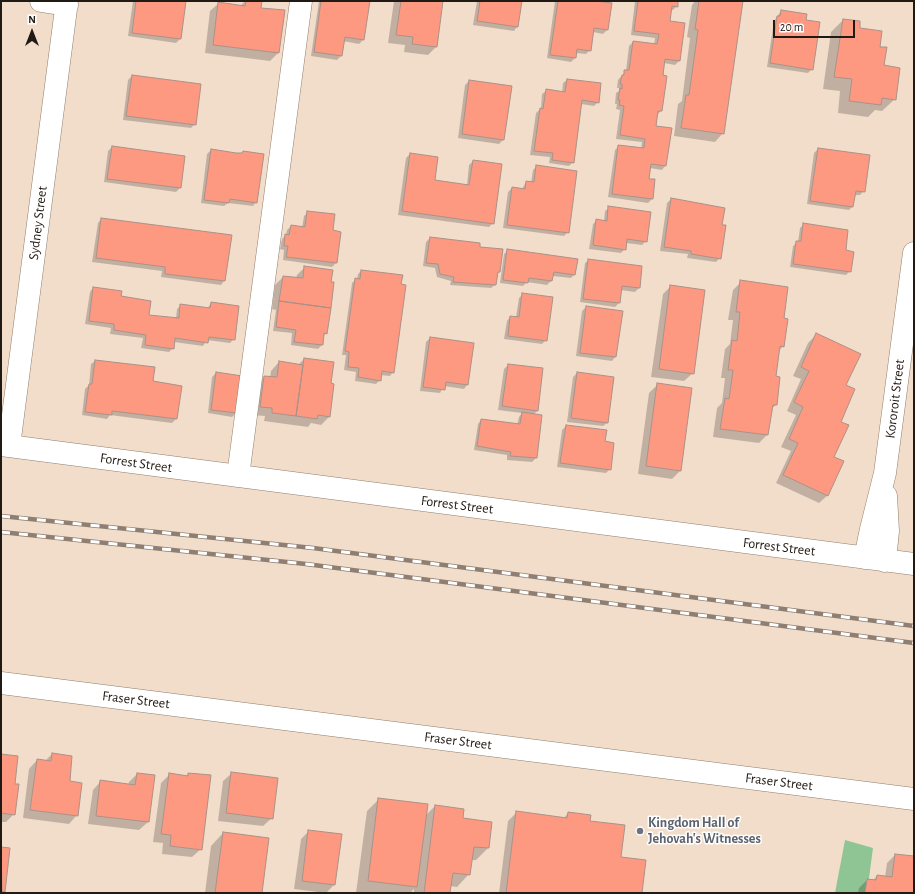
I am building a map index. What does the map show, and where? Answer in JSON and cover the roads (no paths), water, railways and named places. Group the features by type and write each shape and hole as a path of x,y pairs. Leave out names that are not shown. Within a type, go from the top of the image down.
{"street":[{"path":"41,1 67,3"},
{"path":"238,476 301,1"},
{"name":"Sydney Street","path":"5,445 67,3"},
{"name":"Kororoit Street","path":"875,559 870,529 885,473 914,253"},
{"name":"Forrest Street","path":"5,445 914,564"},
{"name":"Fraser Street","path":"1,683 914,800"}],"railway":[{"path":"1,516 313,548 914,626"},
{"path":"1,532 306,564 914,643"}],"place":[{"name":"Kingdom Hall of Jehovah's Witnesses","path":"640,831"}]}
